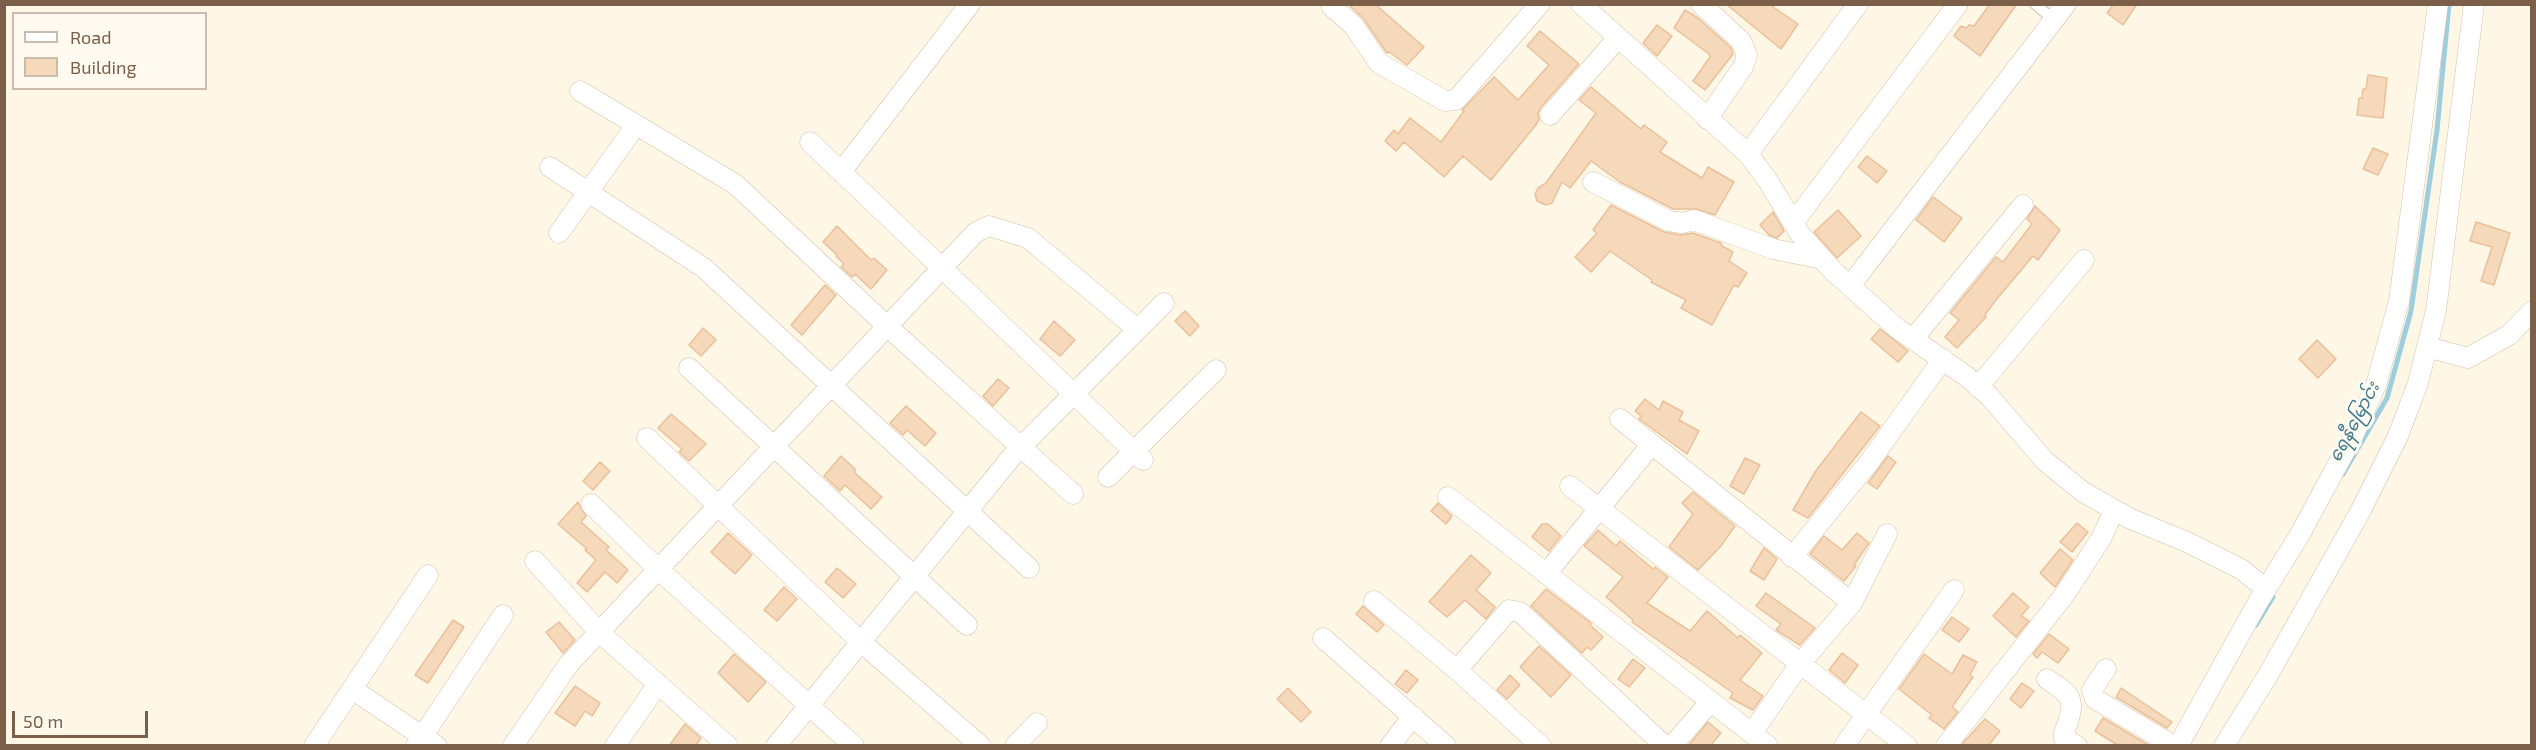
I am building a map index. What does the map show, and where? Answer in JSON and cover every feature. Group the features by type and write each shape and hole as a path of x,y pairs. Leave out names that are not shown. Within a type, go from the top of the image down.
{"street":[{"path":"841,172 970,4"},
{"path":"1332,7 1353,25 1379,63 1445,101 1456,100 1540,4"},
{"path":"1581,4 1748,154 1768,181 1793,223 1822,259 1913,339 1978,387 2045,461 2083,492 2114,510 2241,569 2266,589"},
{"path":"1701,4 1740,41 1747,55 1743,67 1707,119"},
{"path":"1748,154 1858,4"},
{"path":"1793,223 1958,4"},
{"path":"2106,669 2092,690 2095,699 2176,746 2342,458 2376,385 2399,301 2438,4"},
{"path":"2223,746 2268,675 2360,512 2398,436 2418,383 2436,311 2474,4"},
{"path":"1850,286 2060,12"},
{"path":"1550,115 1618,38"},
{"path":"580,91 735,184 888,327 1073,494"},
{"path":"559,233 636,125"},
{"path":"810,142 1138,455"},
{"path":"550,167 704,268 1029,568"},
{"path":"1593,182 1669,221 1682,223 1694,220 1773,249 1822,259"},
{"path":"1913,339 2023,205"},
{"path":"513,746 568,664 719,507 976,232 988,226 1028,238 1137,329"},
{"path":"1978,387 2084,261"},
{"path":"776,746 1021,448 1164,303"},
{"path":"2427,346 2468,358 2509,335 2532,311"},
{"path":"1792,557 1870,461 1942,360"},
{"path":"689,368 967,625"},
{"path":"1108,477 1138,455 1216,370"},
{"path":"1620,419 1852,603"},
{"path":"647,438 861,642 981,746"},
{"path":"1546,574 1652,444"},
{"path":"1570,486 1906,746"},
{"path":"1448,497 1768,746"},
{"path":"591,504 659,570 854,746"},
{"path":"1946,746 2065,594 2102,537 2114,510"},
{"path":"1752,733 1800,664 1852,603 1887,534"},
{"path":"535,561 599,632 728,746"},
{"path":"314,746 428,575"},
{"path":"1844,746 1954,590"},
{"path":"1374,601 1457,670 1541,746"},
{"path":"1457,670 1509,610 1520,612 1665,746"},
{"path":"352,689 425,742 503,615"},
{"path":"1323,638 1446,746"},
{"path":"2047,680 2067,692 2071,699 2070,714 2063,734 2064,738 2077,746"},
{"path":"615,746 658,684"},
{"path":"1672,746 1711,701"},
{"path":"1390,746 1413,716"},
{"path":"1015,746 1037,723"}],"lane":[{"path":"2036,4 2060,12"}],"building":[{"path":"1348,4 1375,4 1424,47 1407,65 1389,52 1387,53 1363,18"},
{"path":"1726,4 1769,4 1798,24 1781,49"},
{"path":"1990,4 2017,4 1980,56 1954,36 1961,26 1966,28 1969,25 1974,26"},
{"path":"2114,4 2137,4 2123,25 2107,13"},
{"path":"1685,10 1698,18 1731,48 1733,54 1705,90 1693,81 1710,57 1709,54 1674,28"},
{"path":"1657,25 1672,36 1657,56 1643,43"},
{"path":"1540,31 1579,64 1541,107 1538,113 1539,120 1535,126 1491,180 1463,156 1444,177 1404,142 1396,151 1385,141 1394,130 1398,134 1410,118 1441,142 1464,111 1462,110 1494,77 1518,100 1549,65 1527,46"},
{"path":"2368,75 2387,78 2383,118 2357,115 2359,98 2362,98 2363,89 2366,89"},
{"path":"1591,87 1641,129 1644,125 1667,142 1660,152 1702,178 1708,167 1734,182 1715,215 1697,209 1673,209 1620,182 1591,161 1570,188 1562,182 1552,203 1546,205 1537,201 1535,194 1538,188 1546,183 1596,113 1579,100"},
{"path":"2373,148 2388,154 2378,175 2363,169"},
{"path":"1867,156 1887,171 1877,183 1858,167"},
{"path":"1933,197 1962,218 1944,242 1916,220"},
{"path":"1611,205 1664,232 1681,235 1693,233 1721,243 1733,252 1729,261 1747,273 1738,287 1734,285 1712,325 1681,308 1686,300 1651,282 1652,280 1610,251 1591,272 1575,257 1597,233 1593,230"},
{"path":"2035,206 2060,230 2038,260 2033,256 1995,301 1985,315 1986,317 1957,348 1945,337 1959,320 1950,313 1996,257 2003,262 2032,224 2027,219"},
{"path":"1838,210 1861,236 1837,258 1814,232"},
{"path":"1773,212 1784,231 1777,238 1769,235 1760,225"},
{"path":"2476,222 2510,233 2494,285 2481,281 2492,247 2470,241"},
{"path":"837,226 871,260 874,258 887,270 871,289 855,274 852,277 841,267 844,264 823,242"},
{"path":"825,285 836,295 802,335 791,325"},
{"path":"1185,311 1199,326 1190,336 1175,321"},
{"path":"1054,321 1075,340 1060,356 1040,339"},
{"path":"703,328 716,340 701,356 689,345"},
{"path":"1880,329 1908,351 1898,362 1871,339"},
{"path":"2317,340 2336,359 2318,378 2299,359"},
{"path":"998,379 1009,388 993,406 983,396"},
{"path":"1645,399 1659,410 1663,401 1683,412 1679,420 1699,431 1687,454 1639,419 1641,416 1635,411"},
{"path":"906,406 936,433 925,446 907,430 903,435 890,423"},
{"path":"1861,412 1880,426 1808,518 1793,510 1815,472"},
{"path":"671,414 706,444 689,461 679,452 682,449 658,428"},
{"path":"841,456 855,469 855,473 882,497 871,509 845,485 840,491 824,476"},
{"path":"1888,456 1896,462 1877,489 1868,483"},
{"path":"1745,458 1760,465 1744,494 1730,486"},
{"path":"600,462 610,471 593,490 583,481"},
{"path":"1693,492 1735,526 1721,546 1698,570 1669,547 1693,514 1682,503"},
{"path":"578,502 586,516 581,522 609,547 606,550 628,570 617,583 605,572 587,592 577,583 596,560 558,524"},
{"path":"1438,503 1452,516 1446,524 1431,511"},
{"path":"2077,523 2088,532 2072,552 2060,542"},
{"path":"1542,524 1548,524 1561,536 1549,551 1532,537"},
{"path":"1598,530 1616,546 1620,541 1653,569 1655,567 1668,577 1647,603 1690,631 1707,611 1738,638 1740,635 1762,653 1740,680 1763,696 1753,710 1730,698 1733,693 1632,622 1633,620 1606,597 1623,577 1584,546"},
{"path":"728,533 752,555 735,574 711,552"},
{"path":"1857,533 1869,543 1844,581 1810,554 1824,536 1842,550"},
{"path":"1764,548 1777,559 1764,580 1750,571"},
{"path":"2060,549 2073,560 2055,587 2040,573"},
{"path":"1471,555 1491,573 1476,590 1495,607 1486,619 1465,600 1447,617 1429,602"},
{"path":"837,568 856,584 843,598 825,582"},
{"path":"784,587 797,599 777,621 764,610"},
{"path":"1546,589 1591,623 1590,625 1603,637 1591,650 1587,647 1582,653 1531,606"},
{"path":"1766,593 1815,628 1800,645 1776,630 1781,624 1756,606"},
{"path":"2013,593 2029,607 2021,616 2029,621 2016,637 1993,616"},
{"path":"1363,606 1384,625 1377,632 1356,614"},
{"path":"1952,617 1969,629 1959,642 1942,630"},
{"path":"453,620 464,627 428,683 415,675"},
{"path":"559,622 575,640 563,653 546,632"},
{"path":"2049,634 2069,649 2058,663 2042,652 2037,658 2033,654"},
{"path":"1539,646 1571,675 1551,697 1520,667"},
{"path":"1842,653 1858,665 1845,683 1829,670"},
{"path":"734,654 766,682 748,702 718,673"},
{"path":"1924,654 1952,674 1963,655 1977,662 1970,675 1973,677 1952,707 1958,712 1944,729 1929,718 1932,715 1899,689"},
{"path":"1633,659 1645,668 1629,687 1618,679"},
{"path":"1406,670 1418,680 1407,693 1395,684"},
{"path":"1510,675 1520,685 1507,699 1497,690"},
{"path":"2022,683 2034,691 2021,708 2010,699"},
{"path":"575,686 600,703 592,716 585,711 575,726 555,713"},
{"path":"1288,688 1311,712 1301,722 1277,699"},
{"path":"2121,688 2172,722 2167,728 2116,697"},
{"path":"2103,718 2150,746 2119,746 2095,731"},
{"path":"1985,719 2000,731 1988,746 1966,746 1963,743"},
{"path":"1708,722 1721,733 1710,746 1688,746"},
{"path":"685,724 701,738 695,746 669,746"}],"waterway":[{"name":"ရေနီမြောင်း","path":"2343,474 2387,398 2411,311 2437,130 2449,4"},
{"name":"ရေနီမြောင်း","path":"2256,625 2273,597"}]}
